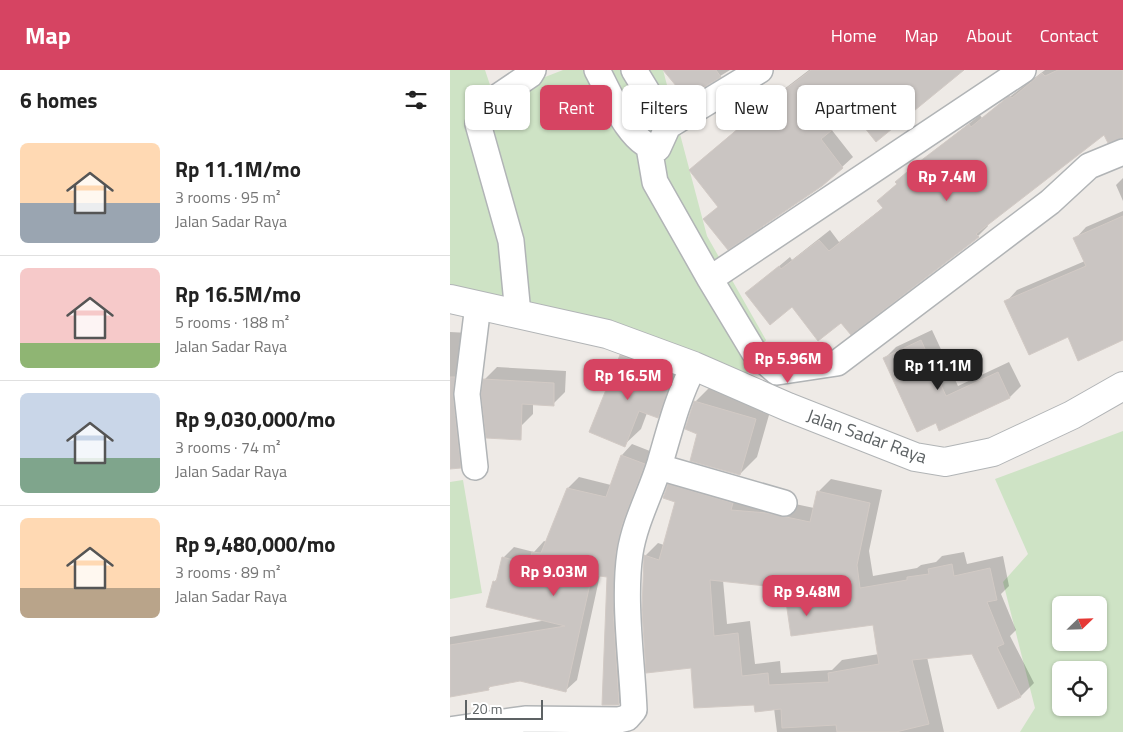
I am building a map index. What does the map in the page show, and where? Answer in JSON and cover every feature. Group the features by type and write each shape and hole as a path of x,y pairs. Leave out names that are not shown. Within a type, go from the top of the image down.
{"street":[{"path":"518,314 511,241 478,124 487,104 530,75 533,70"},
{"path":"597,70 633,135 649,147 658,148 666,130"},
{"path":"634,70 643,85"},
{"path":"706,103 760,70"},
{"path":"710,279 1023,70"},
{"path":"649,147 655,182 754,352 777,372 788,407"},
{"path":"777,372 837,363 1050,202 1089,166 1123,152"},
{"name":"Jalan Sadar Raya","path":"450,299 607,334 694,366 788,407 915,457 945,462 993,452 1072,415 1123,386"},
{"path":"475,467 467,394 478,305"},
{"path":"450,730 525,719 619,720 626,718 634,710 628,582 630,553 637,525 659,467 682,389 694,366"},
{"path":"659,467 784,503"}],"green space":[{"path":"450,70 485,70 490,85 465,85 465,130 530,130 530,85 525,85 563,70 663,70 667,85 622,85 622,130 679,130 707,236 766,340 744,379 450,284"},
{"path":"1123,431 1123,732 1020,732 1035,708 1003,582 1028,554 995,479"},
{"path":"463,480 482,593 450,599 450,482"}],"building":[{"path":"663,70 716,70 721,77 706,86 675,85"},
{"path":"811,70 964,70 915,110 915,85 797,85 797,130 832,130 821,139 843,168 822,186 728,250 703,219 718,207 689,170 737,130 787,130 787,88"},
{"path":"1058,70 1123,70 1123,138 1108,143 1104,135 976,234 979,237 851,335 841,323 818,341 792,307 770,325 745,293 779,266 781,269 819,240 829,251 883,208 877,201 897,184 895,182 919,162 969,124 971,127 1009,96 1012,98 1042,73 1045,76"},
{"path":"866,130 891,130 876,142"},
{"path":"1123,216 1123,340 1078,361 1068,337 1029,355 1004,301 1086,266 1073,238"},
{"path":"921,340 946,396 998,372 1010,398 939,431 936,423 917,432 883,358"},
{"path":"620,355 656,369 651,380 669,387 658,418 639,411 625,447 589,432"},
{"path":"450,377 455,377 453,396 461,468 450,469"},
{"path":"483,379 554,383 554,406 522,404 521,440 486,438 481,394"},
{"path":"694,401 756,419 740,475 690,461 697,434 685,429"},
{"path":"621,455 645,464 622,525 616,552 613,611 619,705 602,705 607,577 592,575 566,692 520,681 488,687 489,690 450,697 450,645 565,626 486,607 493,581 496,582 502,557 529,564 532,552 541,553 567,488 606,497"},
{"path":"668,484 733,503 731,510 767,513 810,522 817,491 870,503 857,565 860,588 907,580 907,577 929,574 928,569 952,564 954,576 990,568 997,600 987,602 1004,644 997,647 1021,697 998,709 972,654 912,660 929,724 896,732 837,732 836,725 782,728 781,709 755,712 754,705 694,708 691,668 646,673 642,610 644,555 659,560 675,502 663,498","holes":["710,580 784,588 791,636 873,625 879,664 828,673 829,682 769,685 768,673 742,676 738,633 714,636"]}]}
